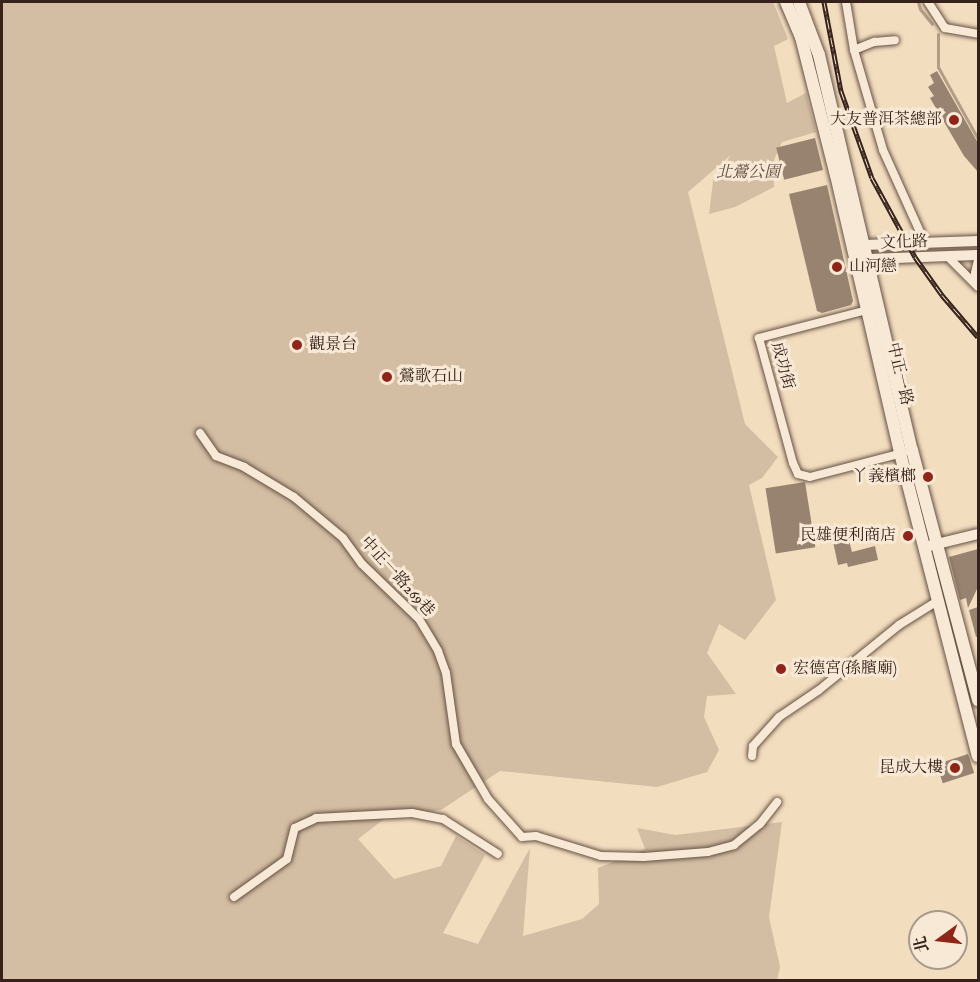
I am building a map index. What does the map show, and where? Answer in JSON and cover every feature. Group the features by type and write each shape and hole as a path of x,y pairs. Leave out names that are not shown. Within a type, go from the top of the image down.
{"main road":[{"name":"中正一路","path":"786,2 801,38 860,250 867,259 925,548 978,756"},
{"name":"中正一路","path":"799,2 819,55 860,250 867,310 906,452 938,544 978,700"}],"street":[{"path":"846,2 854,50 884,150 925,243"},
{"path":"928,2 945,28 978,34"},
{"path":"854,50 874,42 895,40"},
{"path":"860,250 925,243 978,241"},
{"path":"948,257 978,255"},
{"name":"文化路","path":"867,259 948,257 978,287"},
{"path":"978,261 975,273 978,287"},
{"name":"成功街","path":"867,310 759,338 793,464 798,474 810,477 906,452"},
{"name":"中正一路269巷","path":"200,433 216,456 243,467 294,497 343,538 362,564 419,619 438,651 446,673 456,744 488,799 522,837 536,836 601,856 708,852 734,845 760,824 777,802"},
{"path":"925,548 978,534"},
{"path":"752,756 753,746 779,717 819,690 899,625 939,600"},
{"path":"234,897 287,859 295,828 316,818 412,813 443,819 498,854"}],"green space":[{"name":"北鶯公園","path":"2,2 773,2 788,39 774,46 787,103 806,93 816,132 782,142 774,160 774,187 735,207 709,214 713,181 731,155 688,192 745,424 778,457 762,478 749,485 776,600 745,640 719,624 707,653 736,694 707,696 704,717 719,750 707,772 657,787 500,771 441,810 384,819 358,839 394,879 441,866 456,836 485,855 443,933 478,944 530,848 523,936 582,919 599,904 598,868 645,849 637,828 675,835 782,822 769,917 780,967 777,980 2,980"}],"building":[{"name":"大友普洱茶總部","path":"937,71 978,143 978,172 964,156 930,98 934,96 928,87 934,83 930,75"},
{"path":"815,138 823,170 784,180 776,148"},
{"path":"827,185 853,301 851,305 822,313 817,311 789,194"},
{"path":"805,482 815,547 776,553 765,488"},
{"path":"847,533 852,552 875,546 878,560 848,567 847,563 838,565 832,537"},
{"path":"978,549 978,587 968,608 966,598 960,600 949,557"},
{"path":"978,607 978,636 976,637 969,610"},
{"name":"昆成大樓","path":"968,754 974,773 943,783 937,764"}],"waterway":[{"path":"918,2 920,9 932,24"},
{"path":"938,34 938,67 978,139"}],"railway":[{"path":"824,2 841,91 872,178 915,257 942,295 978,337"}],"place":[{"name":"大友普洱茶總部","path":"954,120"},
{"name":"山河戀","path":"837,267"},
{"name":"觀景台","path":"297,345"},
{"name":"鶯歌石山","path":"387,377"},
{"name":"丫義檳榔","path":"928,477"},
{"name":"民雄便利商店","path":"908,536"},
{"name":"宏德宮(孫臏廟)","path":"781,669"},
{"name":"昆成大樓","path":"955,768"}]}
